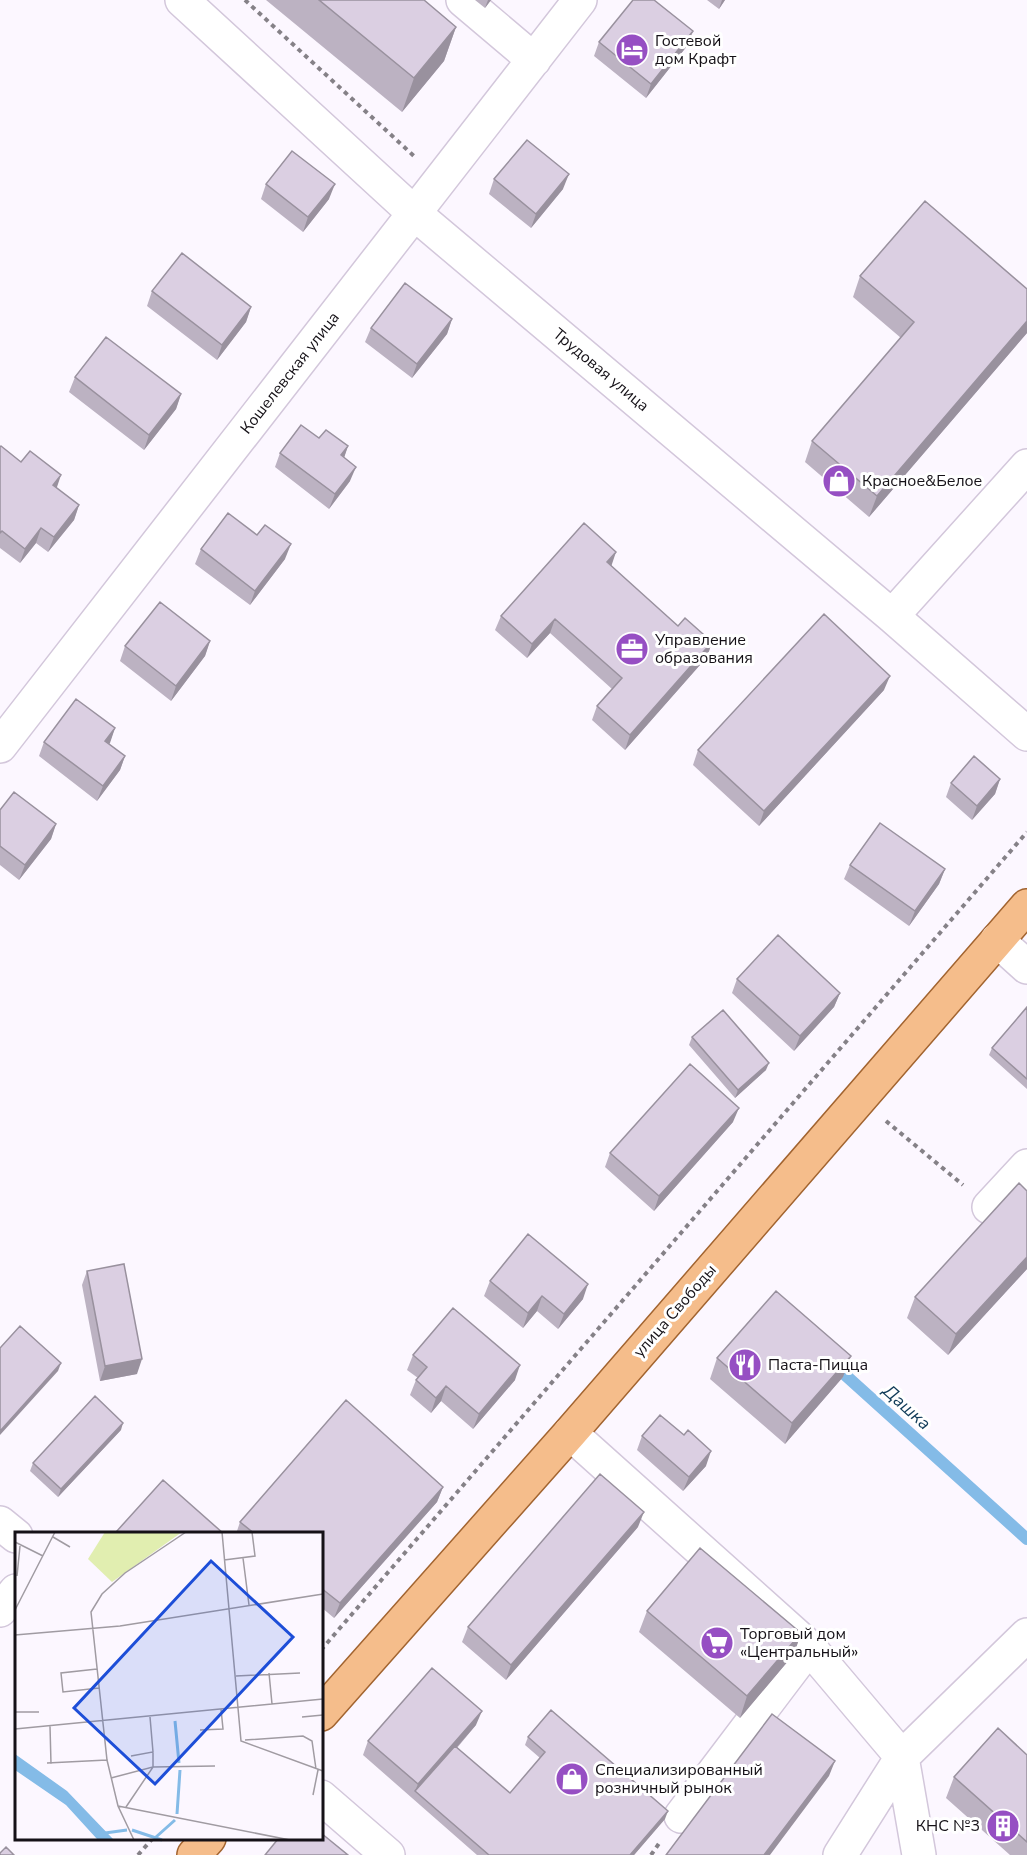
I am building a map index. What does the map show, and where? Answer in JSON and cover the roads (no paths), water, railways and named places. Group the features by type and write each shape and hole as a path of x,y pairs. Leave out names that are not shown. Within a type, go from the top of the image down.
{"main road":[{"name":"улица Свободы","path":"322,1713 570,1432 1027,906"},
{"path":"194,1855 208,1840"}],"street":[{"name":"Трудовая улица","path":"182,0 414,213 892,616 1027,734"},
{"path":"463,0 534,60"},
{"name":"Кошелевская улица","path":"0,746 580,0"},
{"path":"892,616 1027,466"},
{"path":"997,940 1027,967"},
{"path":"989,1207 1027,1167"},
{"path":"570,1432 809,1647 902,1757 919,1855"},
{"path":"0,1523 15,1535"},
{"path":"0,1610 15,1592"},
{"path":"840,1855 902,1757 1027,1635"},
{"path":"681,1816 809,1647"},
{"path":"322,1798 388,1855"}],"waterway":[{"name":"Дашка","path":"833,1364 1027,1539"}],"place":[{"name":"Гостевой дом Крафт","path":"632,50"},
{"name":"Красное&Белое","path":"839,481"},
{"name":"Управление образования","path":"632,649"},
{"name":"Паста-Пицца","path":"745,1365"},
{"name":"Торговый дом «Центральный»","path":"717,1643"},
{"name":"Специализированный розничный рынок","path":"572,1779"},
{"name":"КНС №3","path":"1003,1826"}]}
